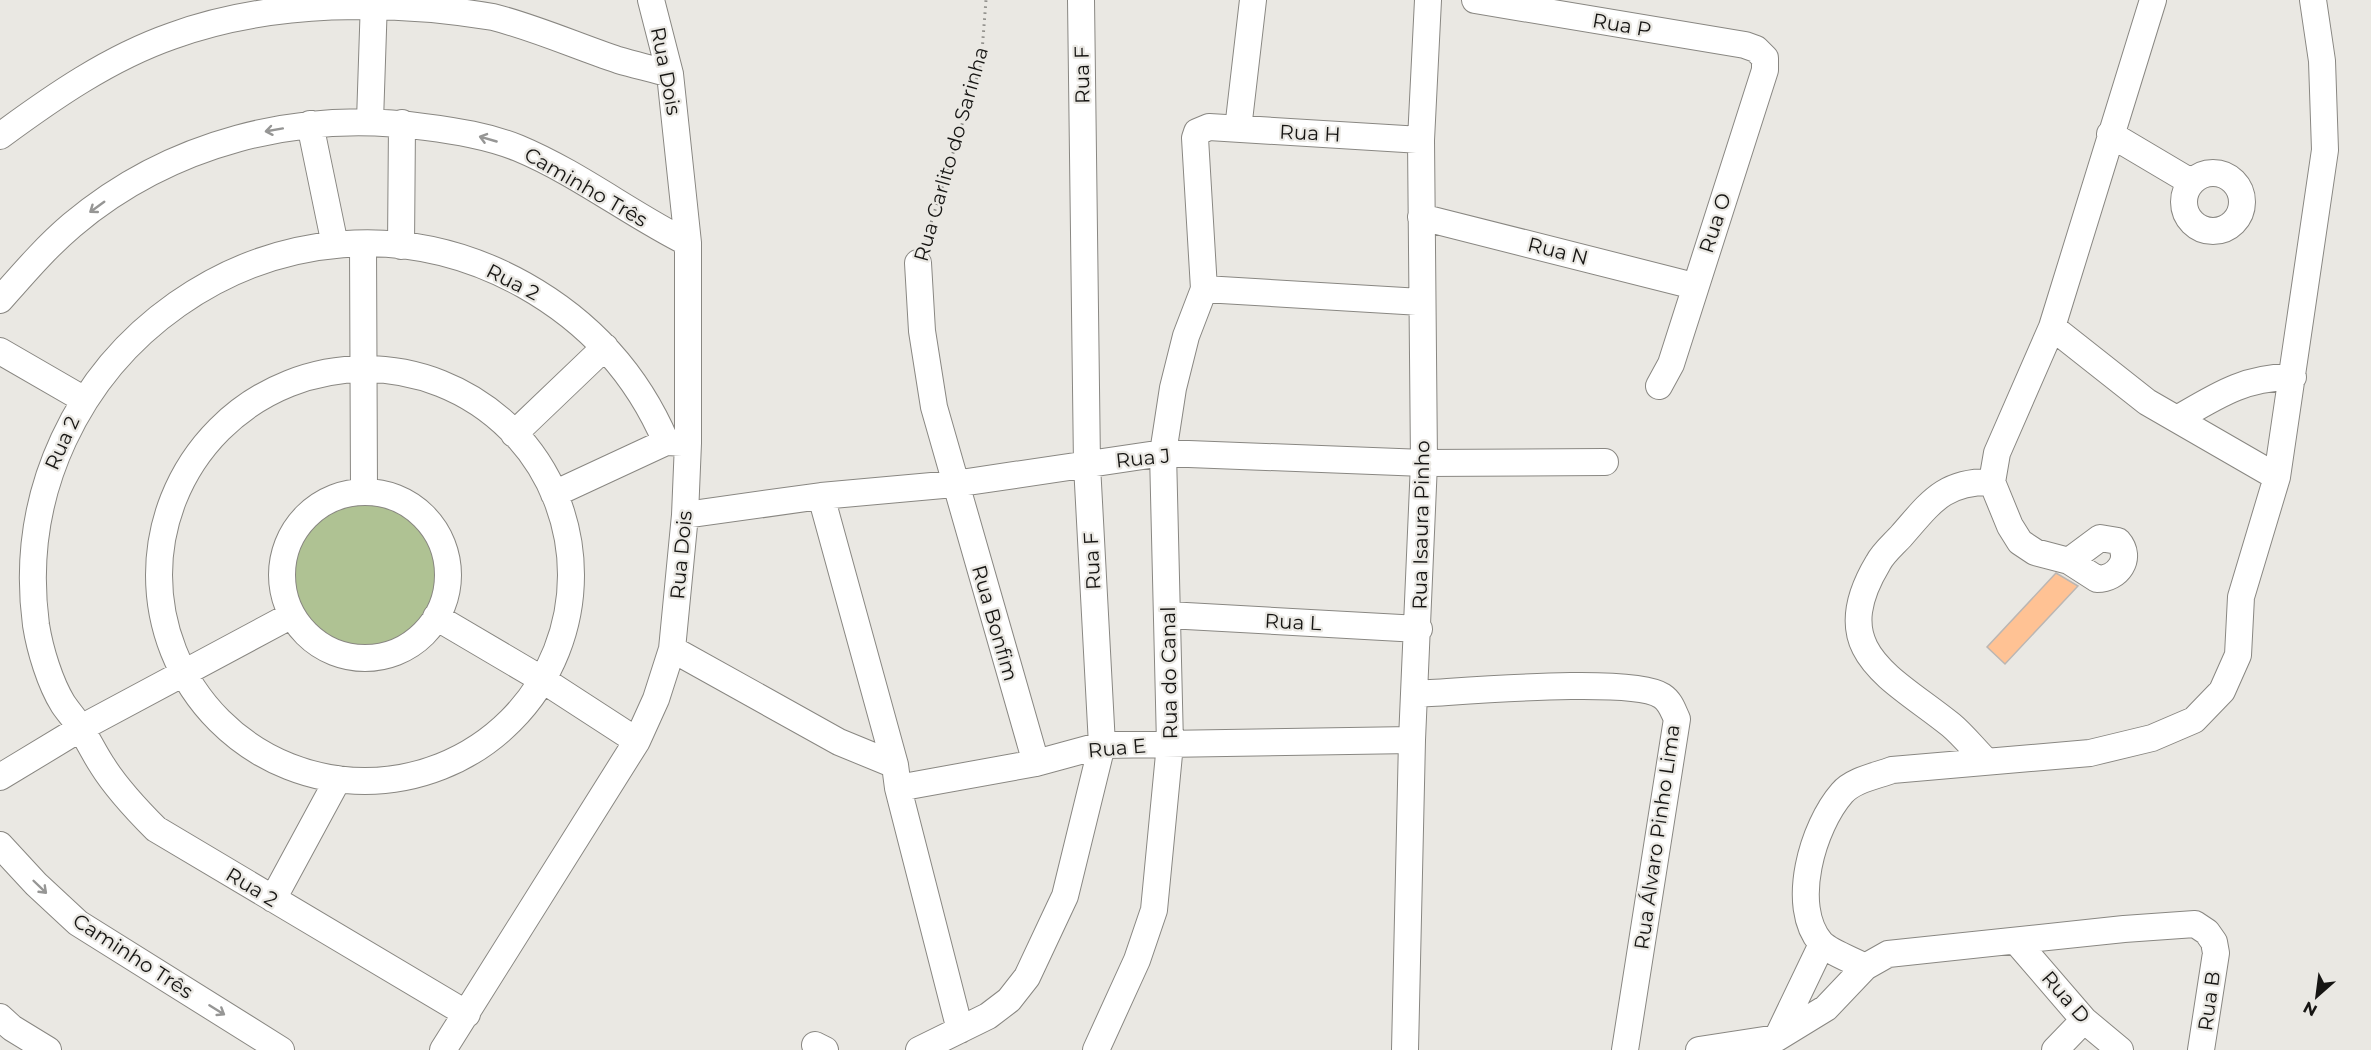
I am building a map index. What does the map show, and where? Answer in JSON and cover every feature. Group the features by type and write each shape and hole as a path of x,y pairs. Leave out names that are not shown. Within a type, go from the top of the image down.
{"street":[{"name":"Rua Dois","path":"443,1050 637,741 656,699 672,649 685,515 677,442 688,243 670,74 651,0"},
{"name":"Rua F","path":"919,1050 988,1016 1009,1000 1032,967 1065,896 1102,745 1087,465 1081,0"},
{"path":"1238,129 1253,0"},
{"name":"Rua Isaura Pinho","path":"1406,1050 1412,740 1419,629 1424,463 1421,140 1428,0"},
{"name":"Rua P","path":"1475,0 1744,45 1756,49 1765,58"},
{"path":"2069,561 2035,552 2020,542 2010,526 1992,482 2000,445 2052,327 2153,0"},
{"path":"1865,967 1822,944 1812,928 1806,903 1806,881 1814,847 1826,820 1843,792 1863,780 1892,770 2090,753 2152,738 2194,720 2222,691 2238,655 2241,597 2277,477 2325,150 2322,61 2313,0"},
{"path":"0,136 54,96 112,63 171,36 255,15 298,8 373,2 428,4 494,17 618,60 670,74"},
{"path":"370,121 373,2"},
{"name":"Rua O","path":"1659,386 1671,364 1694,286 1765,70 1765,58"},
{"name":"Caminho Três","path":"0,300 34,260 73,225 115,194 151,173 208,147 258,133 310,124 370,121 402,123 466,132 517,147 569,173 655,226 688,243"},
{"path":"401,246 402,123"},
{"path":"310,124 335,245"},
{"name":"Rua H","path":"1204,289 1195,138 1200,129 1238,129 1421,140"},
{"path":"2110,134 2192,182"},
{"name":"Rua N","path":"1421,217 1694,286"},
{"path":"363,244 364,492"},
{"name":"Rua 2","path":"467,1014 156,829 125,798 62,702 37,628 32,589 34,542 47,476 61,440 83,399 124,345 182,297 216,278 251,263 287,252 335,245 401,246 439,252 476,263 511,278 545,297 577,321 605,347 630,377 677,442"},
{"name":"Rua Carlito do Sarinha","path":"918,263 922,331 934,407 954,484"},
{"path":"1204,289 1421,302"},
{"name":"Rua do Canal","path":"1096,1050 1137,960 1154,910 1170,744 1163,453 1181,357 1204,289"},
{"path":"2052,327 2138,395 2277,477"},
{"path":"514,434 605,347"},
{"path":"0,351 83,399"},
{"path":"364,369 411,375 456,391 490,412 514,434 534,459 554,494 568,540 571,588 562,636 543,680 522,710 496,735 455,760 410,776 362,781 338,779 292,767 249,745 213,714 185,675 174,653 161,608 159,560 167,513 186,470 224,424 272,390 317,375 364,369"},
{"path":"2177,419 2247,382 2266,377 2293,377"},
{"path":"2210,401 2211,439"},
{"path":"554,494 677,442"},
{"name":"Rua J","path":"685,515 821,496 954,484 1163,453 1424,463 1605,462"},
{"path":"1986,761 1953,726 1894,681 1880,667 1865,649 1858,635 1858,610 1878,561 1929,505 1947,491 1968,482 1992,482"},
{"name":"Rua Bonfim","path":"954,484 1036,763"},
{"path":"364,492 393,497 410,506 425,518 444,552 448,571 447,590 436,617 424,633 410,645 383,656 364,658 345,655 327,648 304,631 292,615 285,598 282,579 283,560 293,533 311,511 328,501 350,493 364,492"},
{"path":"821,496 960,1030"},
{"path":"0,777 81,728 185,675 292,615"},
{"name":"Rua L","path":"1168,615 1419,629"},
{"path":"436,617 543,680 637,741"},
{"path":"672,649 839,742 896,777"},
{"name":"Rua Álvaro Pinho Lima","path":"1414,694 1617,687 1652,691 1671,705 1677,719 1625,1050"},
{"name":"Rua E","path":"896,777 1036,763 1102,745 1412,740"},
{"path":"273,899 338,779"},
{"name":"Caminho Três","path":"0,844 36,884 78,923 280,1050"},
{"name":"Rua B","path":"2016,940 2195,924 2207,932 2214,942 2216,953 2201,1050"},
{"path":"1699,1050 1777,1038 1826,1008 1865,967 1888,954 2016,940"},
{"name":"Rua D","path":"2016,940 2084,1020 2120,1050"},
{"path":"1777,1038 1822,944"},
{"path":"0,1017 12,1028 48,1050"},
{"path":"2055,1050 2084,1020"}],"path":[{"name":"Rua Carlito do Sarinha","path":"918,263 981,64 986,0"}],"green space":[{"path":"365,503 393,508 416,524 432,547 437,575 432,603 416,626 393,642 365,647 337,642 314,626 298,603 293,575 298,547 314,524 337,508"}],"building":[{"path":"2056,573 2078,586 2005,664 1987,647"}]}
